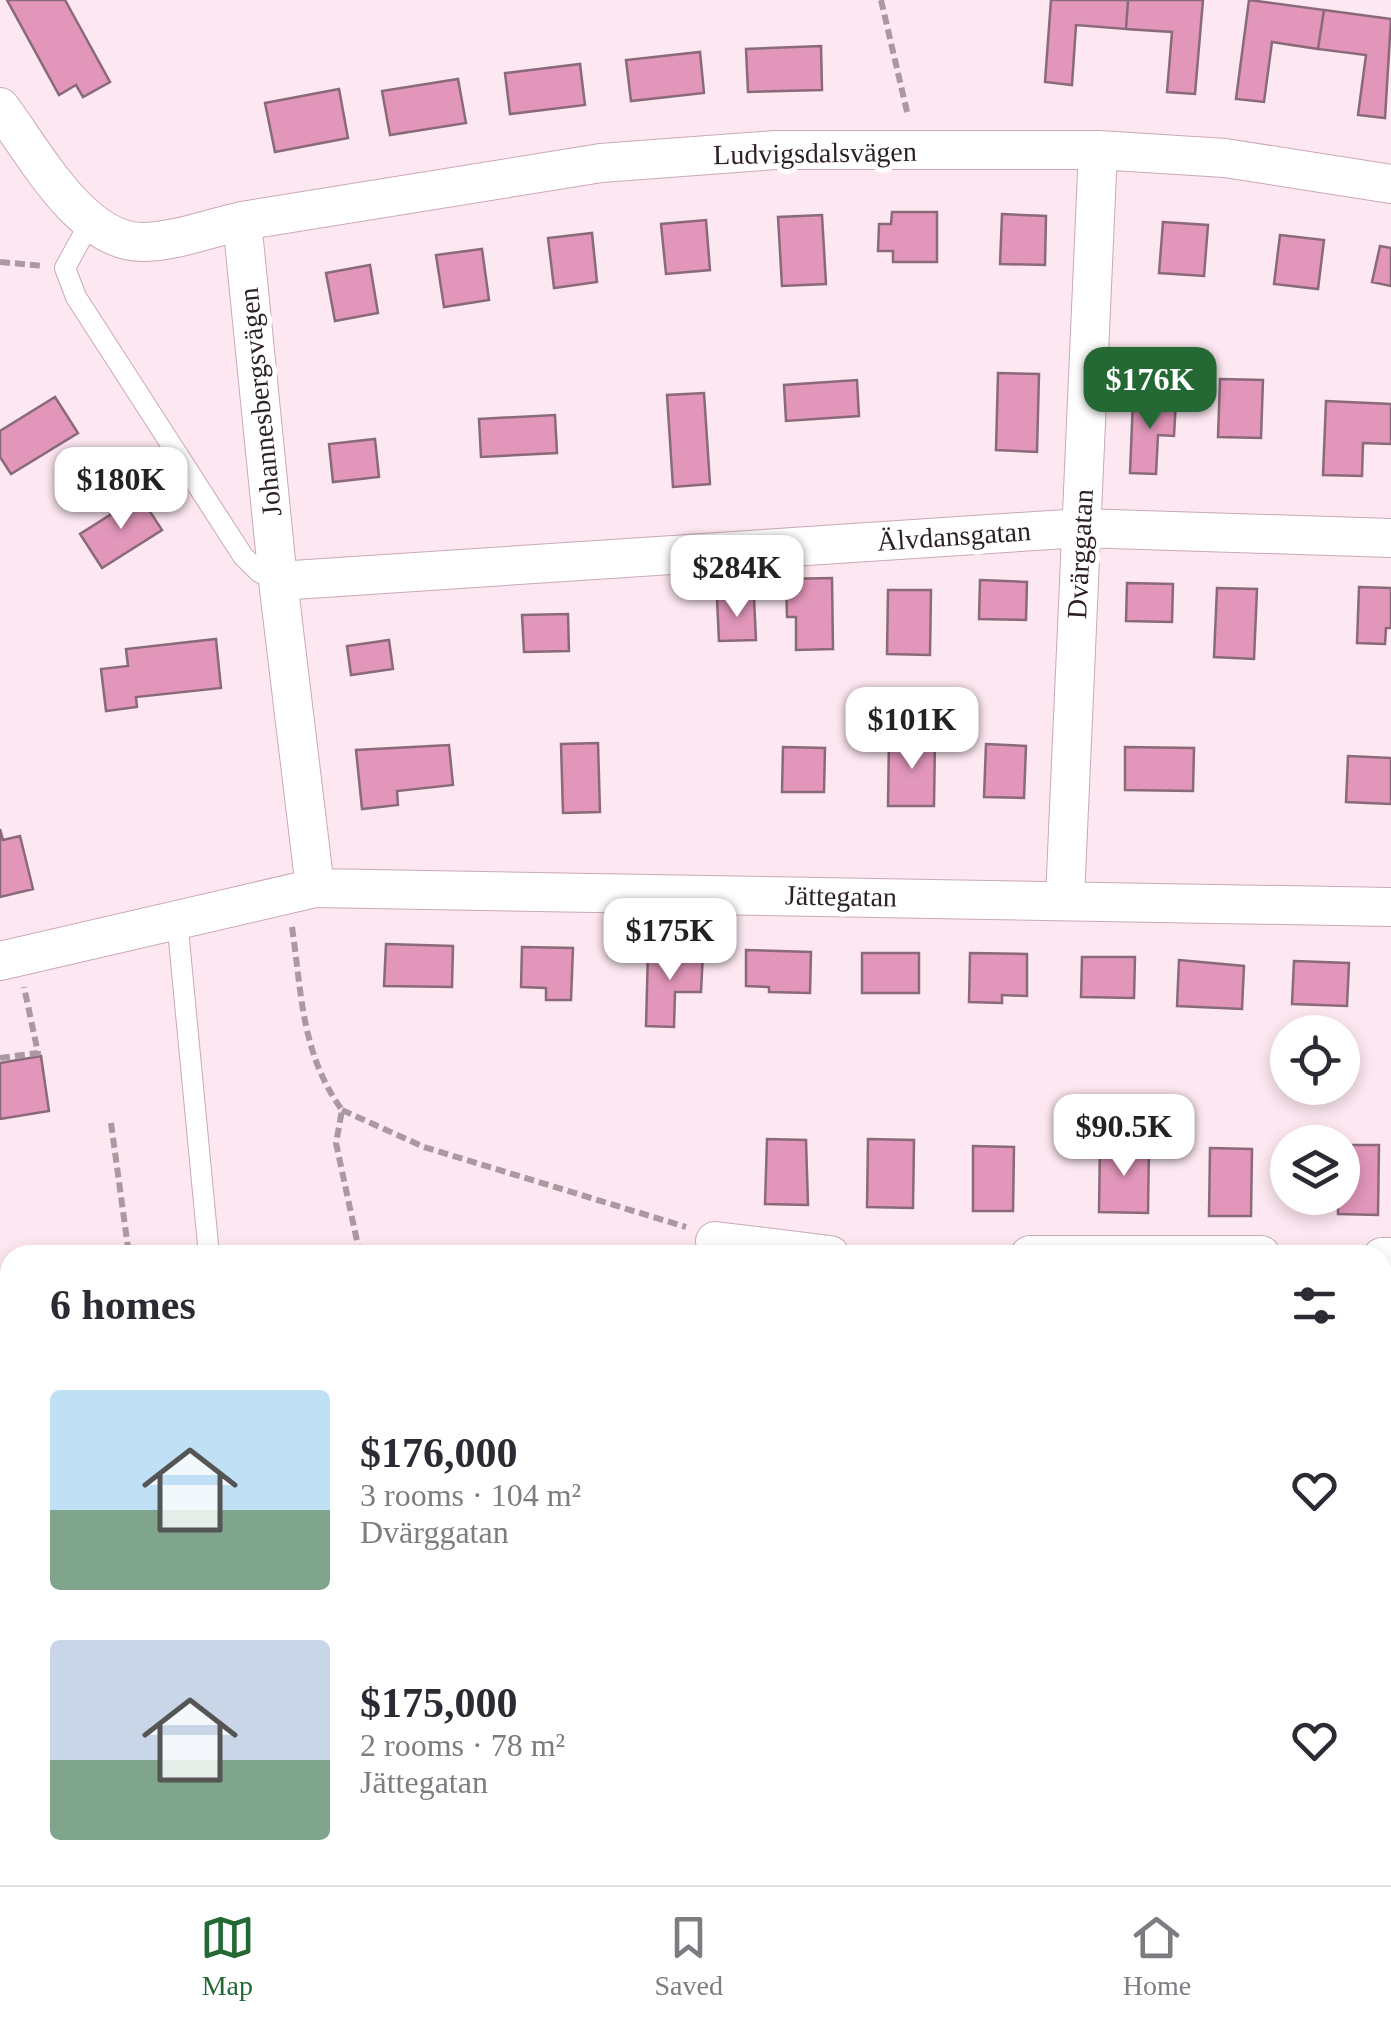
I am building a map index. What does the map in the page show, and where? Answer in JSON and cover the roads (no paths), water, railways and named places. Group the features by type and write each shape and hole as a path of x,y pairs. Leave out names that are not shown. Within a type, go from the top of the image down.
{"street":[{"path":"0,107 89,224 114,240 145,242 242,221"},
{"name":"Ludvigsdalsvägen","path":"242,221 602,164 776,150 1098,150 1225,158 1391,184"},
{"name":"Dvärggatan","path":"1065,899 1098,150"},
{"name":"Johannesbergsvägen","path":"242,221 278,580 315,888"},
{"name":"Älvdansgatan","path":"278,580 1081,528 1391,538"},
{"name":"Jättegatan","path":"8,959 315,888 1391,907"},
{"path":"716,1241 749,1245"}],"lane":[{"path":"89,224 65,268 76,298 243,556 259,572 278,580"},
{"path":"177,919 208,1245"}]}
